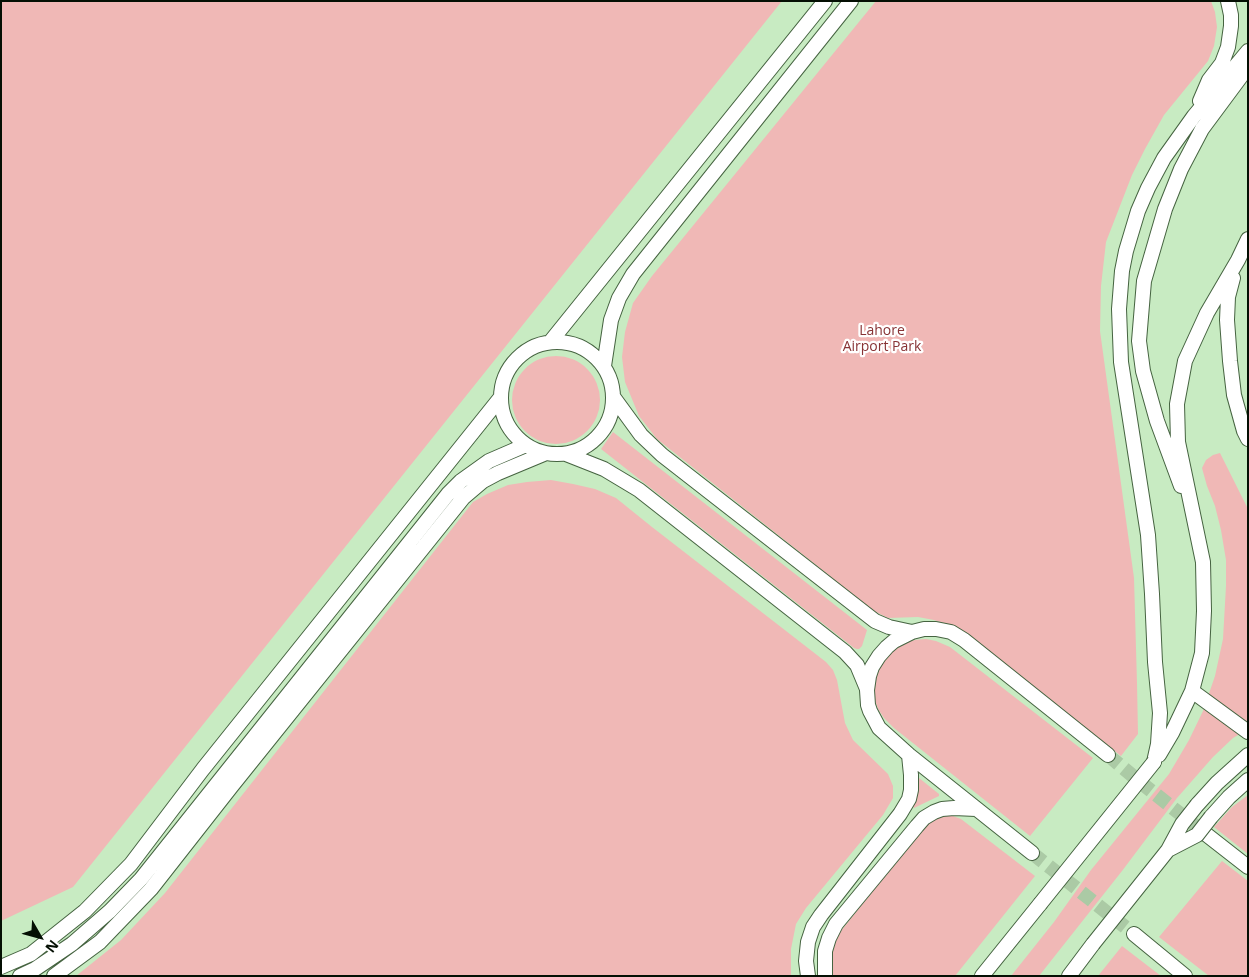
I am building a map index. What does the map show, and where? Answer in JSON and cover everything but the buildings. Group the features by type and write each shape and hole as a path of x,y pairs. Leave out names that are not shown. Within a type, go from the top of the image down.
{"street":[{"path":"550,342 825,1"},
{"path":"604,366 612,320 619,298 633,274 851,1"},
{"path":"1194,116 1209,80 1222,63 1228,47 1231,26 1228,1"},
{"path":"1154,762 1160,713 1155,662 1148,535 1120,362 1119,309 1123,264 1129,237 1138,211 1164,158 1194,116 1248,51"},
{"path":"1191,509 1157,421 1143,371 1139,341 1144,281 1165,209 1181,169 1202,129 1248,67"},
{"path":"982,976 1154,762 1172,732 1192,691 1202,653 1204,611 1203,562 1178,442 1178,404 1185,361 1207,312 1238,260 1248,239"},
{"path":"1238,260 1228,297 1227,320 1234,395 1248,439"},
{"path":"550,342 577,344 592,353 604,366 612,381 614,398 612,414 605,428 595,440 581,449 556,455 535,450 515,436 502,412 500,398 502,384 507,371 515,360 525,351 537,345 550,342"},
{"path":"1,967 31,954 62,930 85,911 131,864 203,769 500,398"},
{"path":"614,398 641,435 662,455 875,621 889,627 912,632"},
{"path":"20,976 35,969 72,944 141,879 448,494 468,476 489,462 526,445"},
{"path":"54,976 100,942 151,889 463,498 483,481 546,453"},
{"path":"566,454 604,469 639,490 845,652 856,665 867,690"},
{"path":"1032,853 909,755 879,728 868,705 867,690 872,667 879,656 887,646 912,632 936,629 958,636 1108,755"},
{"path":"1192,691 1248,732"},
{"path":"808,976 806,961 808,942 813,927 897,819 909,799 911,774 909,755"},
{"path":"1069,976 1168,850 1182,824 1197,804 1248,755"},
{"path":"1168,850 1197,835 1211,817 1248,780"},
{"path":"825,976 825,951 836,924 924,818 942,809 976,809"},
{"path":"1208,835 1248,867"},
{"path":"1134,934 1185,976"}],"green space":[{"path":"1,1 782,1 73,887 1,921"},
{"name":"Lahore Airport Park","path":"876,1 1211,1 1215,12 1217,27 1214,46 1208,61 1164,115 1132,175 1106,242 1101,286 1100,331 1134,578 1138,734 1121,756 961,632 934,620 918,617 888,618 874,611 657,439 639,416 625,382 622,357 625,332 633,303 652,276"},
{"path":"556,356 573,360 587,369 596,383 600,400 596,417 587,431 573,440 556,444 539,440 525,431 516,417 512,400 516,383 525,369 539,360"},
{"path":"613,432 867,630 862,646 859,649 854,648 601,449"},
{"path":"1220,453 1248,509 1248,729 1233,738 1213,757 1177,798 1039,976 1011,976 1054,922 1091,870 1169,774 1203,711 1215,676 1223,639 1226,560 1215,506 1202,468 1206,460"},
{"path":"551,480 595,489 616,498 826,662 833,670 837,680 845,723 853,740 888,774 893,786 893,798 883,815 806,908 796,924 791,949 791,976 76,976 121,940 165,893 473,502 508,485"},
{"path":"926,639 950,647 1093,758 1030,836 894,728 878,709 874,698 874,684 880,663 895,647 905,642"},
{"path":"919,778 939,796 914,808 918,790 917,779"},
{"path":"1248,795 1248,854 1214,827 1232,807"},
{"path":"941,816 953,816 961,819 1035,876 955,976 833,976 832,958 834,945 840,932 927,823"},
{"path":"1222,861 1248,881 1248,976 1209,976 1159,937"},
{"path":"1122,946 1161,976 1098,976"}],"tunnel":[{"path":"1108,755 1207,835"},
{"path":"1032,853 1134,934"}]}
